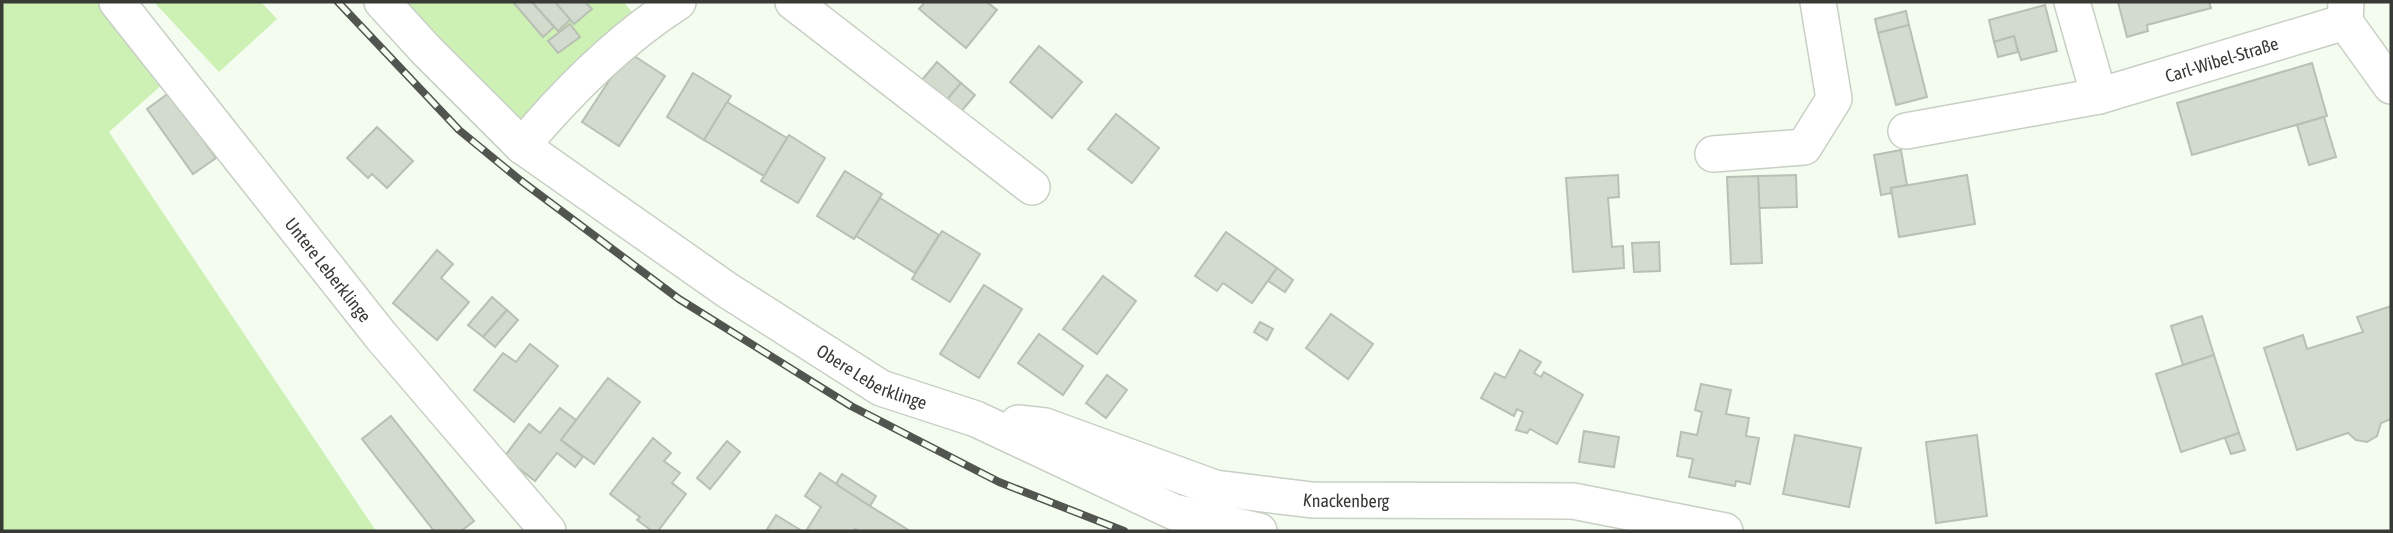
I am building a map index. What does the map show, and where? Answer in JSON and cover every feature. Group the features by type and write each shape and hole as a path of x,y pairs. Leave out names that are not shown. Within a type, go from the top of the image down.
{"street":[{"name":"Untere Leberklinge","path":"117,2 381,336 548,531"},
{"name":"Obere Leberklinge","path":"383,2 522,146 727,290 881,388 976,419 1174,512 1259,531"},
{"path":"522,146 553,108 632,34 678,2"},
{"path":"793,2 1032,187"},
{"path":"1713,154 1804,147 1834,99 1818,2"},
{"path":"2072,2 2099,96"},
{"path":"2345,12 2391,86"},
{"name":"Carl-Wibel-Straße","path":"1906,131 2099,96 2345,12"},
{"name":"Knackenberg","path":"976,419 1045,426 1214,488 1312,500 1573,500 1725,531"}],"green space":[{"path":"2,2 117,2 174,74 109,132 376,531 2,531"},
{"path":"154,2 261,2 277,19 219,72"},
{"path":"385,2 624,2 642,25 522,146"}],"building":[{"path":"513,2 532,2 554,27 543,37"},
{"path":"532,2 555,2 571,19 558,31"},
{"path":"555,2 585,2 592,9 574,24"},
{"path":"925,2 987,2 997,10 966,48 919,9"},
{"path":"2118,2 2209,2 2211,8 2147,25 2148,31 2127,37"},
{"path":"2045,5 2057,51 2021,60 2014,36 1994,42 1989,20"},
{"path":"1906,11 1909,25 1878,33 1875,19"},
{"path":"570,24 580,37 558,53 548,41"},
{"path":"1909,25 1927,97 1896,105 1878,33"},
{"path":"2014,36 2018,52 1998,57 1994,42"},
{"path":"1039,46 1082,82 1052,118 1010,82"},
{"path":"628,52 665,76 619,146 582,122"},
{"path":"937,62 961,83 940,108 916,87"},
{"path":"2312,63 2327,116 2192,155 2177,103"},
{"path":"693,73 731,96 704,140 667,117"},
{"path":"961,83 975,95 954,120 940,108"},
{"path":"169,93 216,158 193,174 147,109"},
{"path":"727,102 787,138 764,176 704,140"},
{"path":"1116,114 1159,148 1132,183 1088,149"},
{"path":"2324,117 2336,157 2309,165 2297,125"},
{"path":"377,127 413,161 387,188 372,174 368,178 347,158"},
{"path":"789,135 825,158 798,203 761,181"},
{"path":"1901,150 1907,185 1891,188 1892,193 1881,195 1874,155"},
{"path":"845,171 882,194 854,239 817,216"},
{"path":"1618,175 1619,197 1608,198 1612,247 1623,246 1624,268 1573,272 1566,178"},
{"path":"1796,175 1797,207 1759,208 1758,176"},
{"path":"1967,175 1975,224 1899,237 1891,188"},
{"path":"1758,176 1762,263 1731,264 1727,177"},
{"path":"880,198 939,235 915,273 856,236"},
{"path":"942,231 980,254 950,302 912,279"},
{"path":"1226,232 1277,268 1252,303 1223,283 1217,291 1195,276"},
{"path":"1659,242 1660,271 1634,272 1632,243"},
{"path":"437,250 453,264 441,278 469,302 437,340 393,303"},
{"path":"1277,268 1293,280 1285,292 1268,281"},
{"path":"1103,276 1136,301 1097,354 1063,329"},
{"path":"984,285 1022,309 979,378 940,354"},
{"path":"492,297 507,310 483,337 468,325"},
{"path":"2391,306 2391,419 2381,423 2377,436 2367,442 2356,440 2348,433 2297,450 2264,348 2303,335 2307,349 2363,332 2357,317"},
{"path":"507,310 518,320 495,347 483,337"},
{"path":"1331,314 1373,344 1348,379 1306,348"},
{"path":"2202,316 2214,355 2183,365 2171,326"},
{"path":"1260,322 1273,329 1267,340 1254,332"},
{"path":"1039,334 1083,366 1063,395 1018,363"},
{"path":"530,344 558,366 514,422 474,390 503,353 516,362"},
{"path":"1520,350 1541,362 1534,373 1541,377 1544,372 1583,395 1557,444 1530,429 1527,433 1516,430 1523,412 1517,409 1514,416 1481,398 1495,373 1505,378"},
{"path":"2214,355 2239,433 2181,452 2156,374"},
{"path":"1107,375 1127,390 1106,418 1086,403"},
{"path":"608,378 640,402 594,464 561,440"},
{"path":"1701,384 1731,390 1726,414 1749,418 1746,436 1759,438 1750,484 1736,481 1735,486 1689,477 1693,459 1677,456 1681,432 1697,435 1702,412 1695,410"},
{"path":"560,408 576,420 561,440 583,457 575,467 557,453 535,481 504,457 529,424 540,433"},
{"path":"391,416 474,521 461,531 434,531 362,439"},
{"path":"1584,431 1619,437 1614,467 1579,462"},
{"path":"2239,433 2245,450 2231,454 2225,438"},
{"path":"1795,435 1861,448 1849,507 1783,494"},
{"path":"1977,435 1987,516 1936,523 1926,442"},
{"path":"653,438 671,453 664,461 680,473 672,483 686,494 658,531 652,531 637,520 640,517 610,494"},
{"path":"727,441 740,452 710,489 697,478"},
{"path":"820,473 910,531 806,531 821,507 805,496"},
{"path":"842,474 876,496 870,506 836,484"},
{"path":"776,515 802,531 766,531"}],"railway":[{"path":"338,2 459,130 520,180 679,299 851,406 999,482 1124,531"}]}
